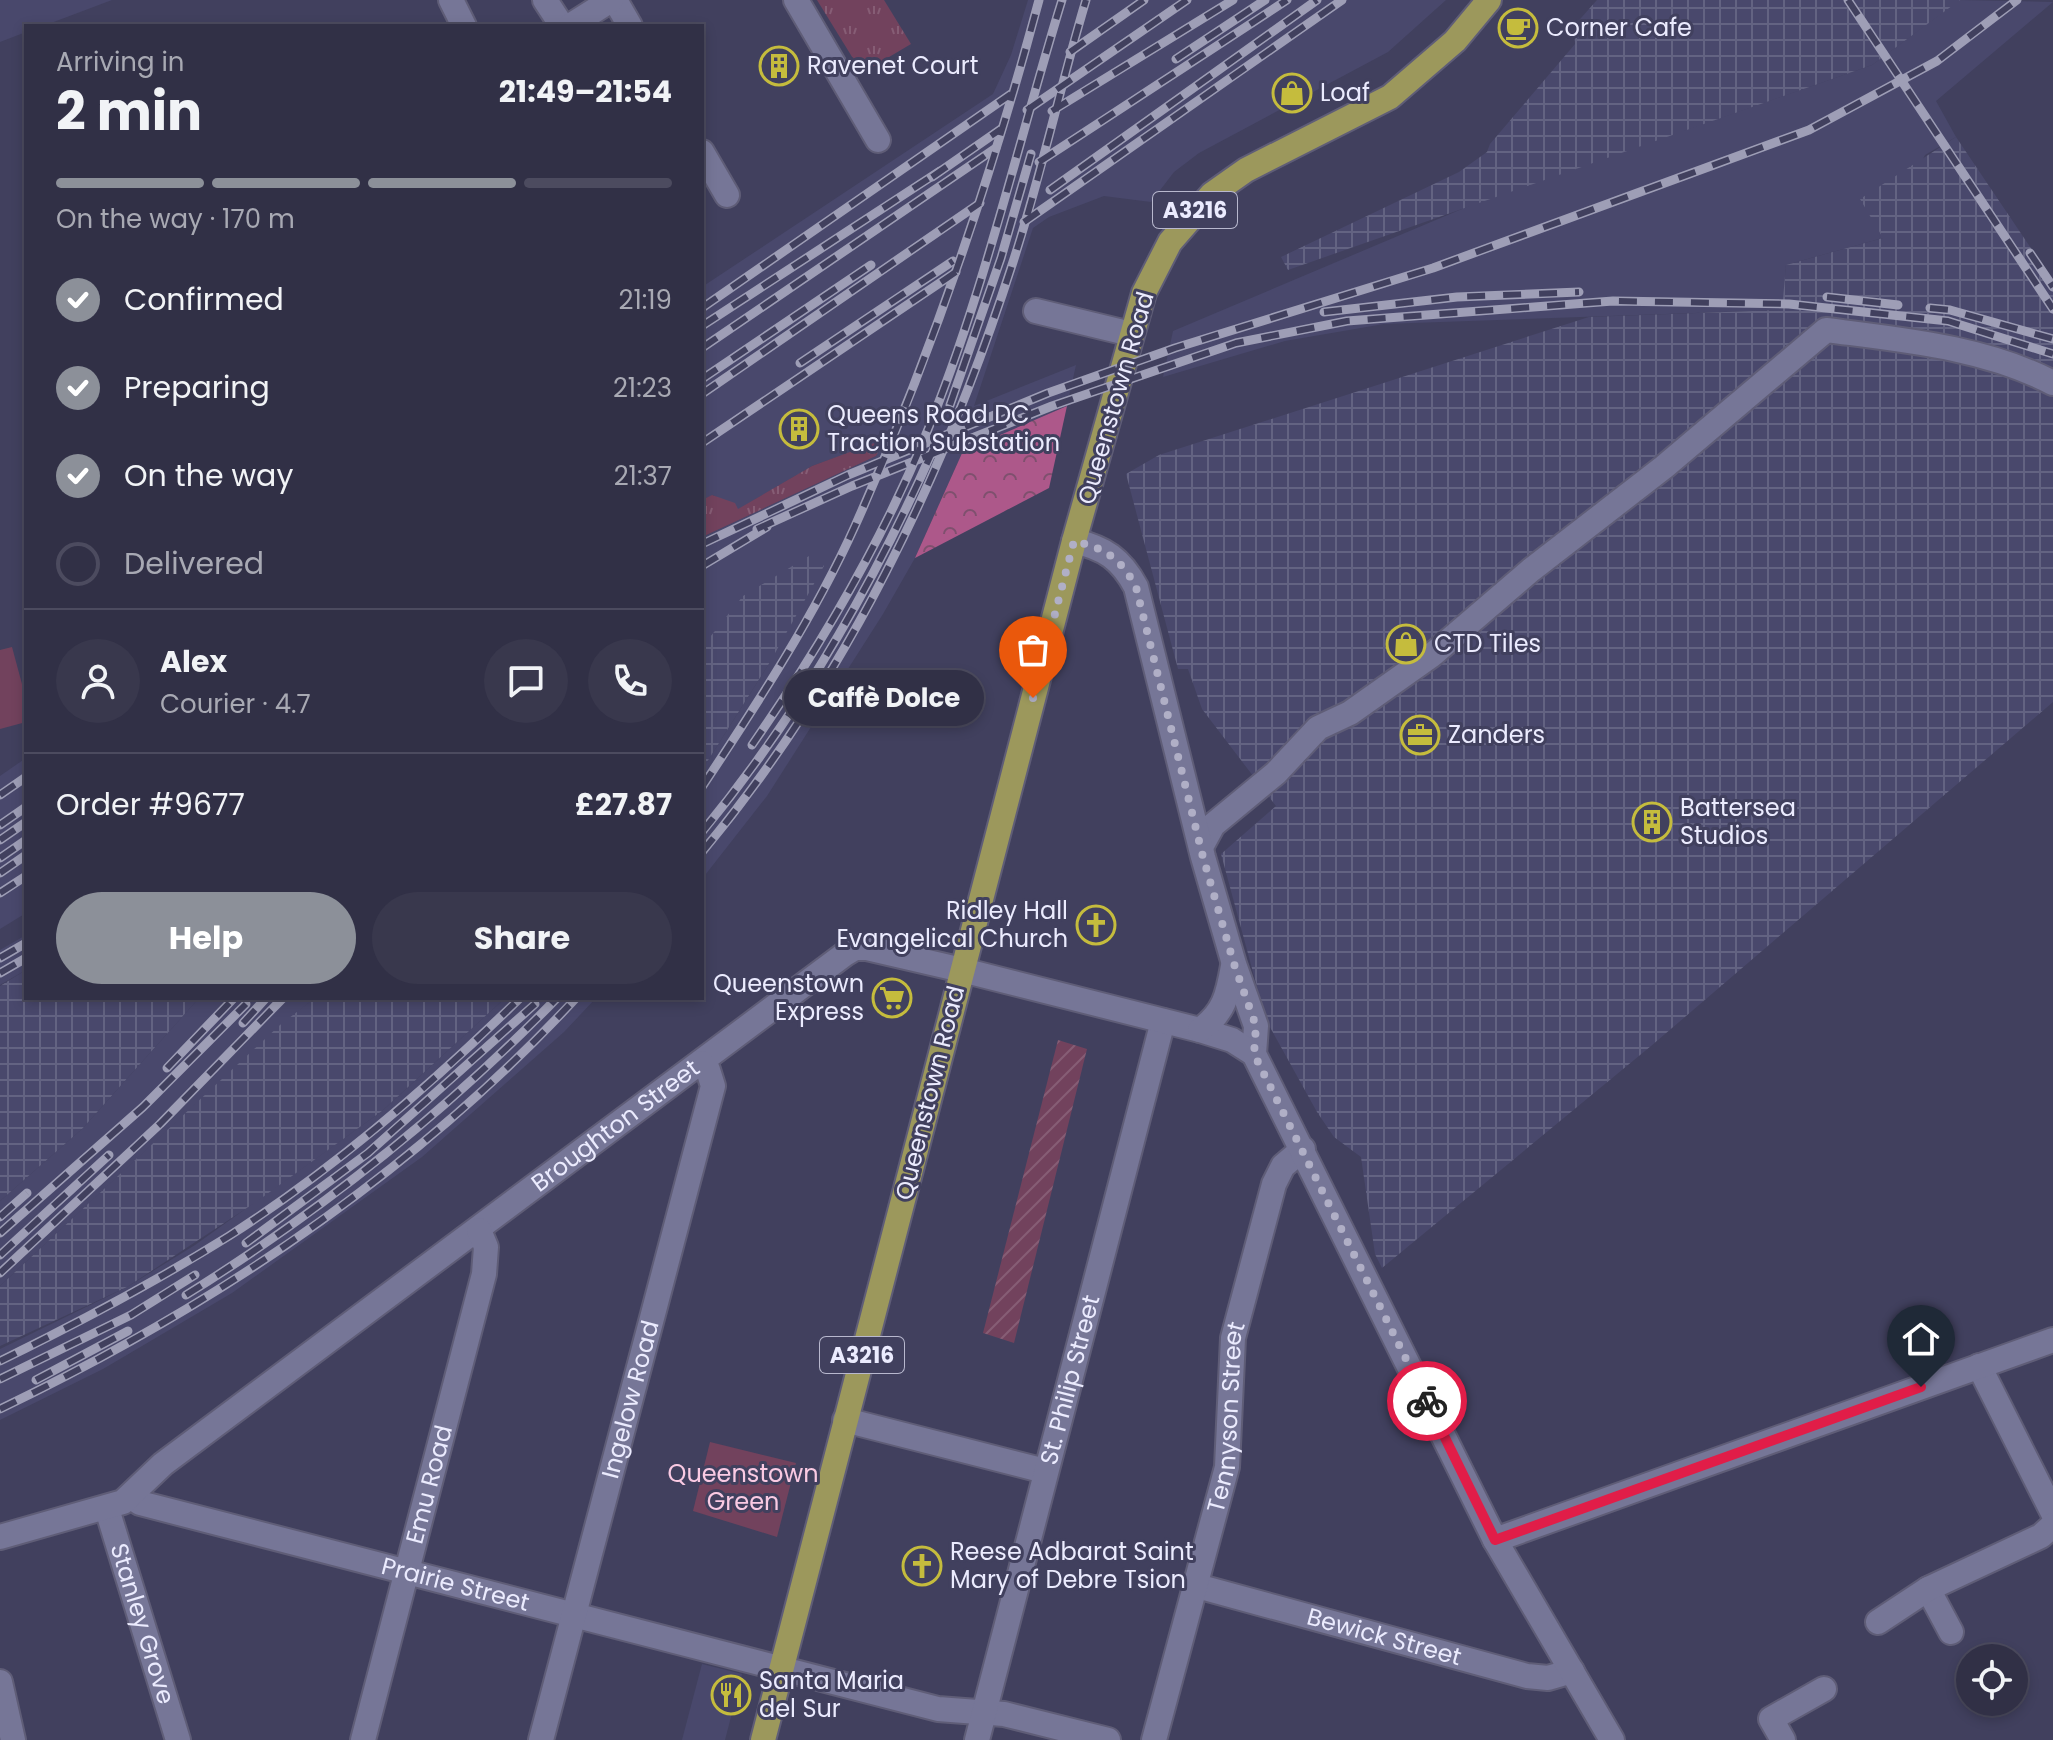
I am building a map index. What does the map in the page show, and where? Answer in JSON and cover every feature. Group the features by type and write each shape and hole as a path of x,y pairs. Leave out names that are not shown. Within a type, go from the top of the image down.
{"main road":[{"name":"Queenstown Road","path":"763,1740 1074,541 1144,293 1170,242 1212,194 1246,170 1390,97 1455,41 1489,0"}],"street":[{"path":"545,0 561,24"},
{"path":"573,24 613,0 629,24"},
{"path":"796,0 878,140"},
{"path":"704,155 727,195"},
{"path":"1036,311 1131,334"},
{"path":"1201,847 1213,825 1276,773 1318,728 1350,713 1432,655 1531,570 1664,467 1826,330 1963,351 2033,373 2053,383"},
{"path":"1074,541 1102,548 1125,567 1136,587 1201,847 1234,964 1256,1026 1254,1054 1495,1540 1612,1740"},
{"name":"Broughton Street","path":"0,1537 107,1509 130,1496 163,1464 855,948 962,970 1200,1030 1232,1040 1254,1054"},
{"path":"1200,1030 1216,1019 1228,998 1234,964"},
{"name":"St. Philip Street","path":"977,1740 1163,1021"},
{"name":"Ingelow Road","path":"541,1740 713,1086 708,1070 701,1063"},
{"name":"Tennyson Street","path":"1154,1740 1227,1467 1233,1338 1274,1184 1283,1166 1303,1149"},
{"name":"Emu Road","path":"363,1740 484,1274 486,1247 479,1230"},
{"path":"1495,1540 2053,1340"},
{"path":"1979,1366 2053,1513"},
{"path":"845,1420 1045,1471"},
{"name":"Prairie Street","path":"130,1496 153,1507 938,1709 1027,1718 1108,1740"},
{"name":"Stanley Grove","path":"107,1509 178,1740"},
{"path":"1878,1622 1928,1589 2041,1536 2053,1525"},
{"name":"Bewick Street","path":"1197,1586 1527,1676 1548,1678 1572,1671"},
{"path":"1928,1589 1951,1632"},
{"path":"0,1682 13,1740"},
{"path":"1783,1740 1771,1719 1824,1689"}],"shaded area":[{"path":"0,0 112,0 48,24 24,24 24,33 0,42"},
{"path":"1028,0 1446,0 1388,52 1199,153 1174,172 1151,202 1104,196 1049,217 1033,228 974,406 1076,365 1067,406 963,451 915,558 883,614 767,796 704,876 704,767 770,662 704,647 704,536 876,456 884,440 812,466 737,510 713,495 704,499 704,286 993,94 1011,55"},
{"path":"1597,0 1960,0 1872,65 1288,270 1281,257 1459,172 1487,152 1490,144 1575,44 1574,26"},
{"path":"1959,0 2053,2 1936,101 1956,137 1925,155 1883,238 1786,265 1783,310 1384,324 1285,341 1163,377 1173,331 1476,203 1872,65"},
{"path":"1956,137 2053,281 2053,702 1651,1046 1382,1268 1375,1254 1361,1157 1334,1137 1266,1020 1221,854 1276,806 1202,709 1188,669 1178,669 1126,474 1159,455 1589,317 1782,310 1786,265 1883,238 1860,199"},
{"path":"809,556 824,566 770,662 704,767 704,645 743,596"},
{"path":"24,759 24,914 0,929 0,776"},
{"path":"24,936 24,971 0,985 0,950"},
{"path":"24,971 24,1000 197,1000 82,1129 0,1201 0,986"},
{"path":"197,1000 312,1000 280,1026 0,1286 0,1201 82,1129"},
{"path":"312,1000 503,1000 382,1111 256,1202 127,1287 0,1346 0,1286 280,1025"},
{"path":"503,1000 594,1000 564,1032 422,1157 232,1293 103,1369 0,1420 0,1349 127,1287 195,1245 382,1111"},
{"path":"702,1664 742,1674 725,1740 682,1740"}],"green space":[{"path":"817,0 884,0 911,44 862,73"},
{"path":"1067,406 1049,488 915,558 963,451"},
{"path":"885,439 876,456 704,536 704,499 712,495 735,503 738,509 812,466"},
{"path":"12,647 24,692 24,723 0,729 0,650"},
{"path":"1058,1040 1087,1049 1014,1343 983,1333"},
{"name":"Queenstown Green","path":"710,1442 796,1463 777,1537 693,1511"}],"railway":[{"path":"704,784 764,692 822,594 883,462 958,266 1001,134 1039,0"},
{"path":"752,745 846,597 924,439 982,277 1062,0"},
{"path":"704,849 802,716 846,645 923,497 986,342 1013,262 1086,0"},
{"path":"1070,52 1144,0"},
{"path":"1027,110 1187,0"},
{"path":"1052,111 1233,0"},
{"path":"1176,59 1265,0"},
{"path":"1039,162 1287,0"},
{"path":"1050,190 1317,0"},
{"path":"1024,222 1342,0"},
{"path":"1848,0 2053,309"},
{"path":"704,543 848,475 1048,393 1175,348 1433,268 1809,130 1937,61 2017,0"},
{"path":"704,307 1011,94"},
{"path":"932,177 1001,129"},
{"path":"704,347 996,148"},
{"path":"950,405 1001,258 1031,154"},
{"path":"704,325 940,171"},
{"path":"704,393 980,203"},
{"path":"2030,253 2053,287"},
{"path":"800,363 953,261"},
{"path":"704,378 871,265"},
{"path":"704,442 956,272"},
{"path":"1324,312 1457,297 1579,292"},
{"path":"1827,297 1898,305"},
{"path":"757,529 852,486 1052,406 1236,343 1347,321 1613,301 1789,304 1948,321 2053,354"},
{"path":"1930,308 1950,310 2053,339"},
{"path":"704,829 769,743 830,649 885,551 933,450"},
{"path":"704,565 767,527"},
{"path":"0,795 24,778"},
{"path":"0,825 24,808"},
{"path":"0,840 24,823"},
{"path":"0,858 24,841"},
{"path":"0,873 24,856"},
{"path":"0,893 24,877"},
{"path":"0,958 24,944"},
{"path":"0,973 24,959"},
{"path":"167,1068 232,1000"},
{"path":"243,1023 264,1000"},
{"path":"0,1273 160,1124 281,1000"},
{"path":"0,1361 145,1286 268,1210 380,1124 518,1000"},
{"path":"186,1295 285,1229 380,1158 471,1081 555,1000"},
{"path":"0,1409 157,1326 307,1230 379,1178 448,1121 514,1061 574,1000"},
{"path":"0,1233 143,1107 246,1004"},
{"path":"246,1243 368,1153 535,1004"},
{"path":"0,1255 109,1155"},
{"path":"0,1217 27,1193"},
{"path":"0,1379 131,1315 195,1275"},
{"path":"36,1380 128,1331"}],"way so far":[{"path":"1033,698 1074,541 1102,548 1125,567 1136,587 1203,857 1234,964 1256,1026 1254,1054 1427,1401"}],"place":[{"name":"Corner Cafe","path":"1518,28"},
{"name":"Ravenet Court","path":"779,66"},
{"name":"Loaf","path":"1292,93"},
{"name":"Queens Road DC Traction Substation","path":"799,429"},
{"name":"CTD Tiles","path":"1406,644"},
{"name":"Caffè Dolce","path":"1033,698"},
{"name":"Zanders","path":"1420,735"},
{"name":"Battersea Studios","path":"1652,822"},
{"name":"Ridley Hall Evangelical Church","path":"1096,925"},
{"name":"Queenstown Express","path":"892,998"},
{"name":"Reese Adbarat Saint Mary of Debre Tsion","path":"922,1566"},
{"name":"Santa Maria del Sur","path":"731,1695"}],"route":[{"path":"1427,1401 1495,1540 1921,1387"}]}
